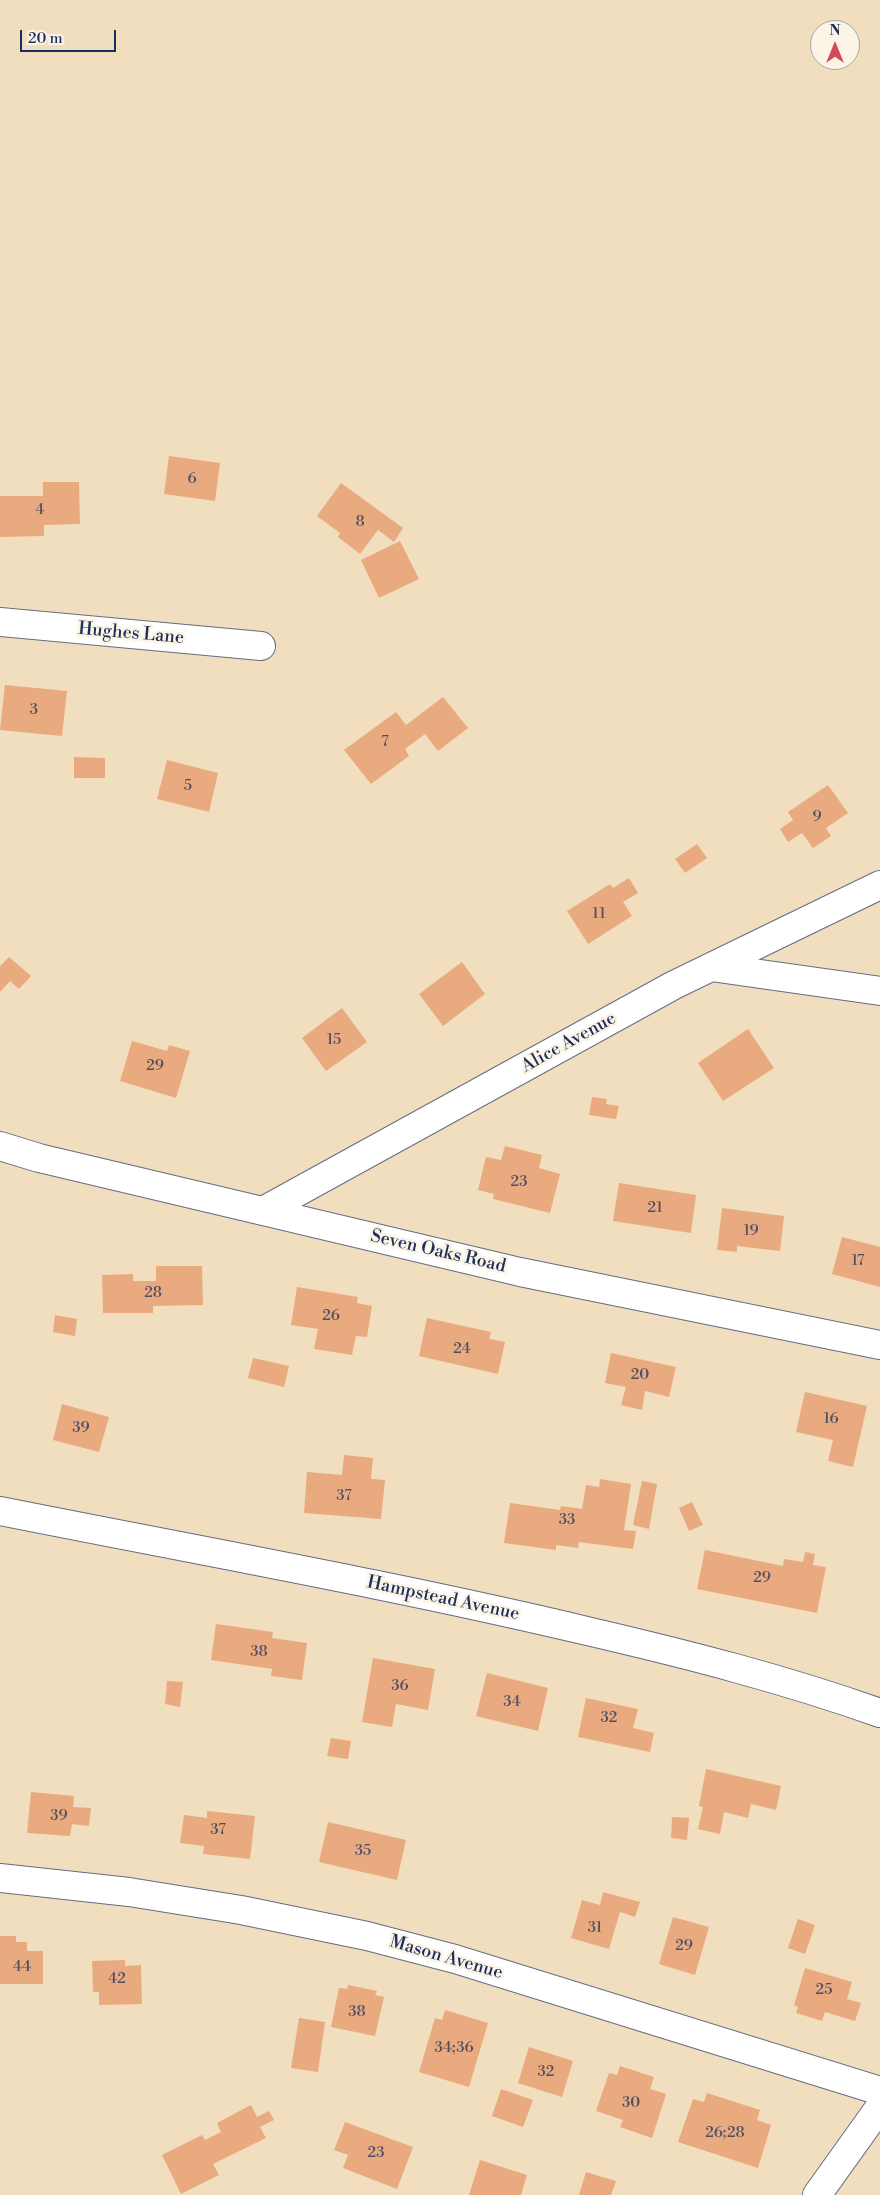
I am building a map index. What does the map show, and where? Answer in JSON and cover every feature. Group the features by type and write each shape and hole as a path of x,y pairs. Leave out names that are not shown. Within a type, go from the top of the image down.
{"street":[{"name":"Hughes Lane","path":"0,622 261,646"},
{"name":"Alice Avenue","path":"263,1211 665,990 880,885"},
{"path":"711,967 880,991"},
{"name":"Seven Oaks Road","path":"0,1146 39,1158 520,1272 880,1345"},
{"name":"Hampstead Avenue","path":"0,1511 525,1616 714,1661 836,1697 880,1713"},
{"name":"Mason Avenue","path":"0,1878 147,1894 241,1910 367,1936 455,1959 880,2091"},
{"path":"817,2195 880,2107"}],"building":[{"path":"169,456 220,463 215,501 164,494"},
{"path":"43,482 79,482 80,524 44,525 44,536 0,537 0,496 43,496"},
{"path":"341,483 403,528 394,542 378,530 360,554 338,537 340,533 317,516"},
{"path":"400,541 419,579 379,598 361,560"},
{"path":"5,685 67,691 62,736 0,730"},
{"path":"443,697 468,728 438,751 425,734 405,749 409,756 371,784 344,750 396,712 406,725"},
{"path":"74,757 105,758 105,778 74,778"},
{"path":"167,760 218,773 209,812 157,799"},
{"path":"828,785 848,813 826,828 831,836 813,848 802,833 788,842 780,829 793,820 788,812"},
{"path":"697,844 707,858 685,873 675,859"},
{"path":"629,878 638,893 623,902 632,916 588,944 567,911 610,884 613,888"},
{"path":"9,957 31,976 19,989 10,981 0,992 0,966"},
{"path":"462,962 485,994 443,1026 419,994"},
{"path":"342,1008 367,1042 326,1071 302,1038"},
{"path":"748,1029 774,1068 723,1101 698,1063"},
{"path":"132,1041 167,1051 169,1045 190,1051 176,1098 120,1081"},
{"path":"592,1097 607,1099 606,1104 619,1106 616,1119 589,1115"},
{"path":"505,1146 542,1155 539,1168 560,1174 550,1213 493,1199 494,1194 478,1190 486,1157 501,1160"},
{"path":"619,1183 696,1195 691,1233 613,1221"},
{"path":"722,1208 784,1216 780,1251 737,1246 737,1252 717,1250"},
{"path":"842,1237 880,1247 880,1287 832,1274"},
{"path":"156,1266 202,1266 203,1305 153,1306 153,1313 103,1313 102,1275 133,1274 133,1281 156,1281"},
{"path":"297,1287 358,1297 357,1303 372,1306 367,1337 356,1336 352,1355 314,1349 318,1329 291,1325"},
{"path":"55,1315 77,1319 75,1336 53,1332"},
{"path":"427,1318 491,1332 489,1339 505,1342 498,1374 419,1356"},
{"path":"611,1353 676,1367 669,1397 645,1391 642,1410 621,1405 626,1387 605,1383"},
{"path":"253,1358 289,1366 284,1387 248,1378"},
{"path":"805,1392 867,1406 853,1467 828,1461 833,1440 796,1432"},
{"path":"62,1404 109,1417 99,1452 53,1440"},
{"path":"344,1455 373,1458 371,1479 385,1480 381,1519 304,1513 307,1472 342,1475"},
{"path":"600,1479 631,1484 624,1530 636,1531 633,1549 579,1542 578,1548 556,1545 556,1550 504,1543 510,1503 560,1510 561,1506 582,1509 586,1485 599,1487"},
{"path":"642,1481 657,1484 649,1529 633,1525"},
{"path":"692,1502 703,1525 689,1531 679,1508"},
{"path":"705,1550 783,1566 784,1559 803,1562 805,1552 815,1554 813,1565 826,1567 817,1613 697,1589"},
{"path":"216,1624 273,1632 272,1638 307,1643 302,1680 271,1676 272,1669 211,1660"},
{"path":"373,1658 435,1669 428,1710 396,1704 392,1727 362,1722"},
{"path":"487,1673 548,1688 538,1731 476,1716"},
{"path":"167,1681 183,1682 180,1707 165,1704"},
{"path":"586,1698 638,1709 633,1728 654,1733 650,1752 578,1737"},
{"path":"331,1738 351,1741 348,1759 327,1756"},
{"path":"706,1769 781,1786 776,1810 751,1804 748,1818 724,1812 720,1834 698,1829 703,1807 699,1806"},
{"path":"31,1792 74,1796 73,1807 91,1808 89,1826 72,1824 70,1836 27,1833"},
{"path":"207,1811 255,1816 250,1859 203,1854 204,1846 180,1843 184,1815 207,1818"},
{"path":"672,1817 689,1818 687,1840 671,1838"},
{"path":"328,1822 406,1840 397,1880 319,1862"},
{"path":"603,1892 640,1902 635,1917 620,1912 609,1949 571,1938 582,1900 600,1905"},
{"path":"673,1917 709,1927 695,1975 659,1964"},
{"path":"798,1919 815,1925 805,1954 788,1948"},
{"path":"0,1936 16,1936 16,1942 27,1942 27,1951 43,1951 43,1984 0,1984"},
{"path":"125,1960 125,1966 141,1965 142,2004 99,2005 99,1992 93,1992 92,1961"},
{"path":"805,1968 852,1982 847,1999 861,2003 855,2021 825,2012 822,2021 796,2013 798,2007 794,2005"},
{"path":"348,1985 377,1991 375,1995 384,1997 375,2036 331,2027 339,1988 347,1989"},
{"path":"445,2010 488,2023 469,2087 419,2072 435,2018 442,2020"},
{"path":"299,2018 325,2022 318,2072 291,2068"},
{"path":"529,2047 573,2061 562,2097 518,2083"},
{"path":"620,2066 654,2077 650,2089 666,2094 652,2138 620,2127 623,2120 596,2111 609,2073 617,2075"},
{"path":"501,2089 533,2100 523,2127 492,2116"},
{"path":"707,2093 760,2110 757,2120 771,2125 758,2168 678,2142 693,2099 704,2102"},
{"path":"251,2105 257,2117 269,2111 274,2120 260,2127 266,2138 213,2164 219,2175 181,2194 162,2155 202,2135 205,2140 221,2132 217,2123"},
{"path":"345,2122 413,2147 397,2189 343,2168 348,2155 334,2150"},
{"path":"480,2160 527,2175 521,2195 469,2195"},
{"path":"586,2172 616,2181 611,2195 579,2195"}]}
